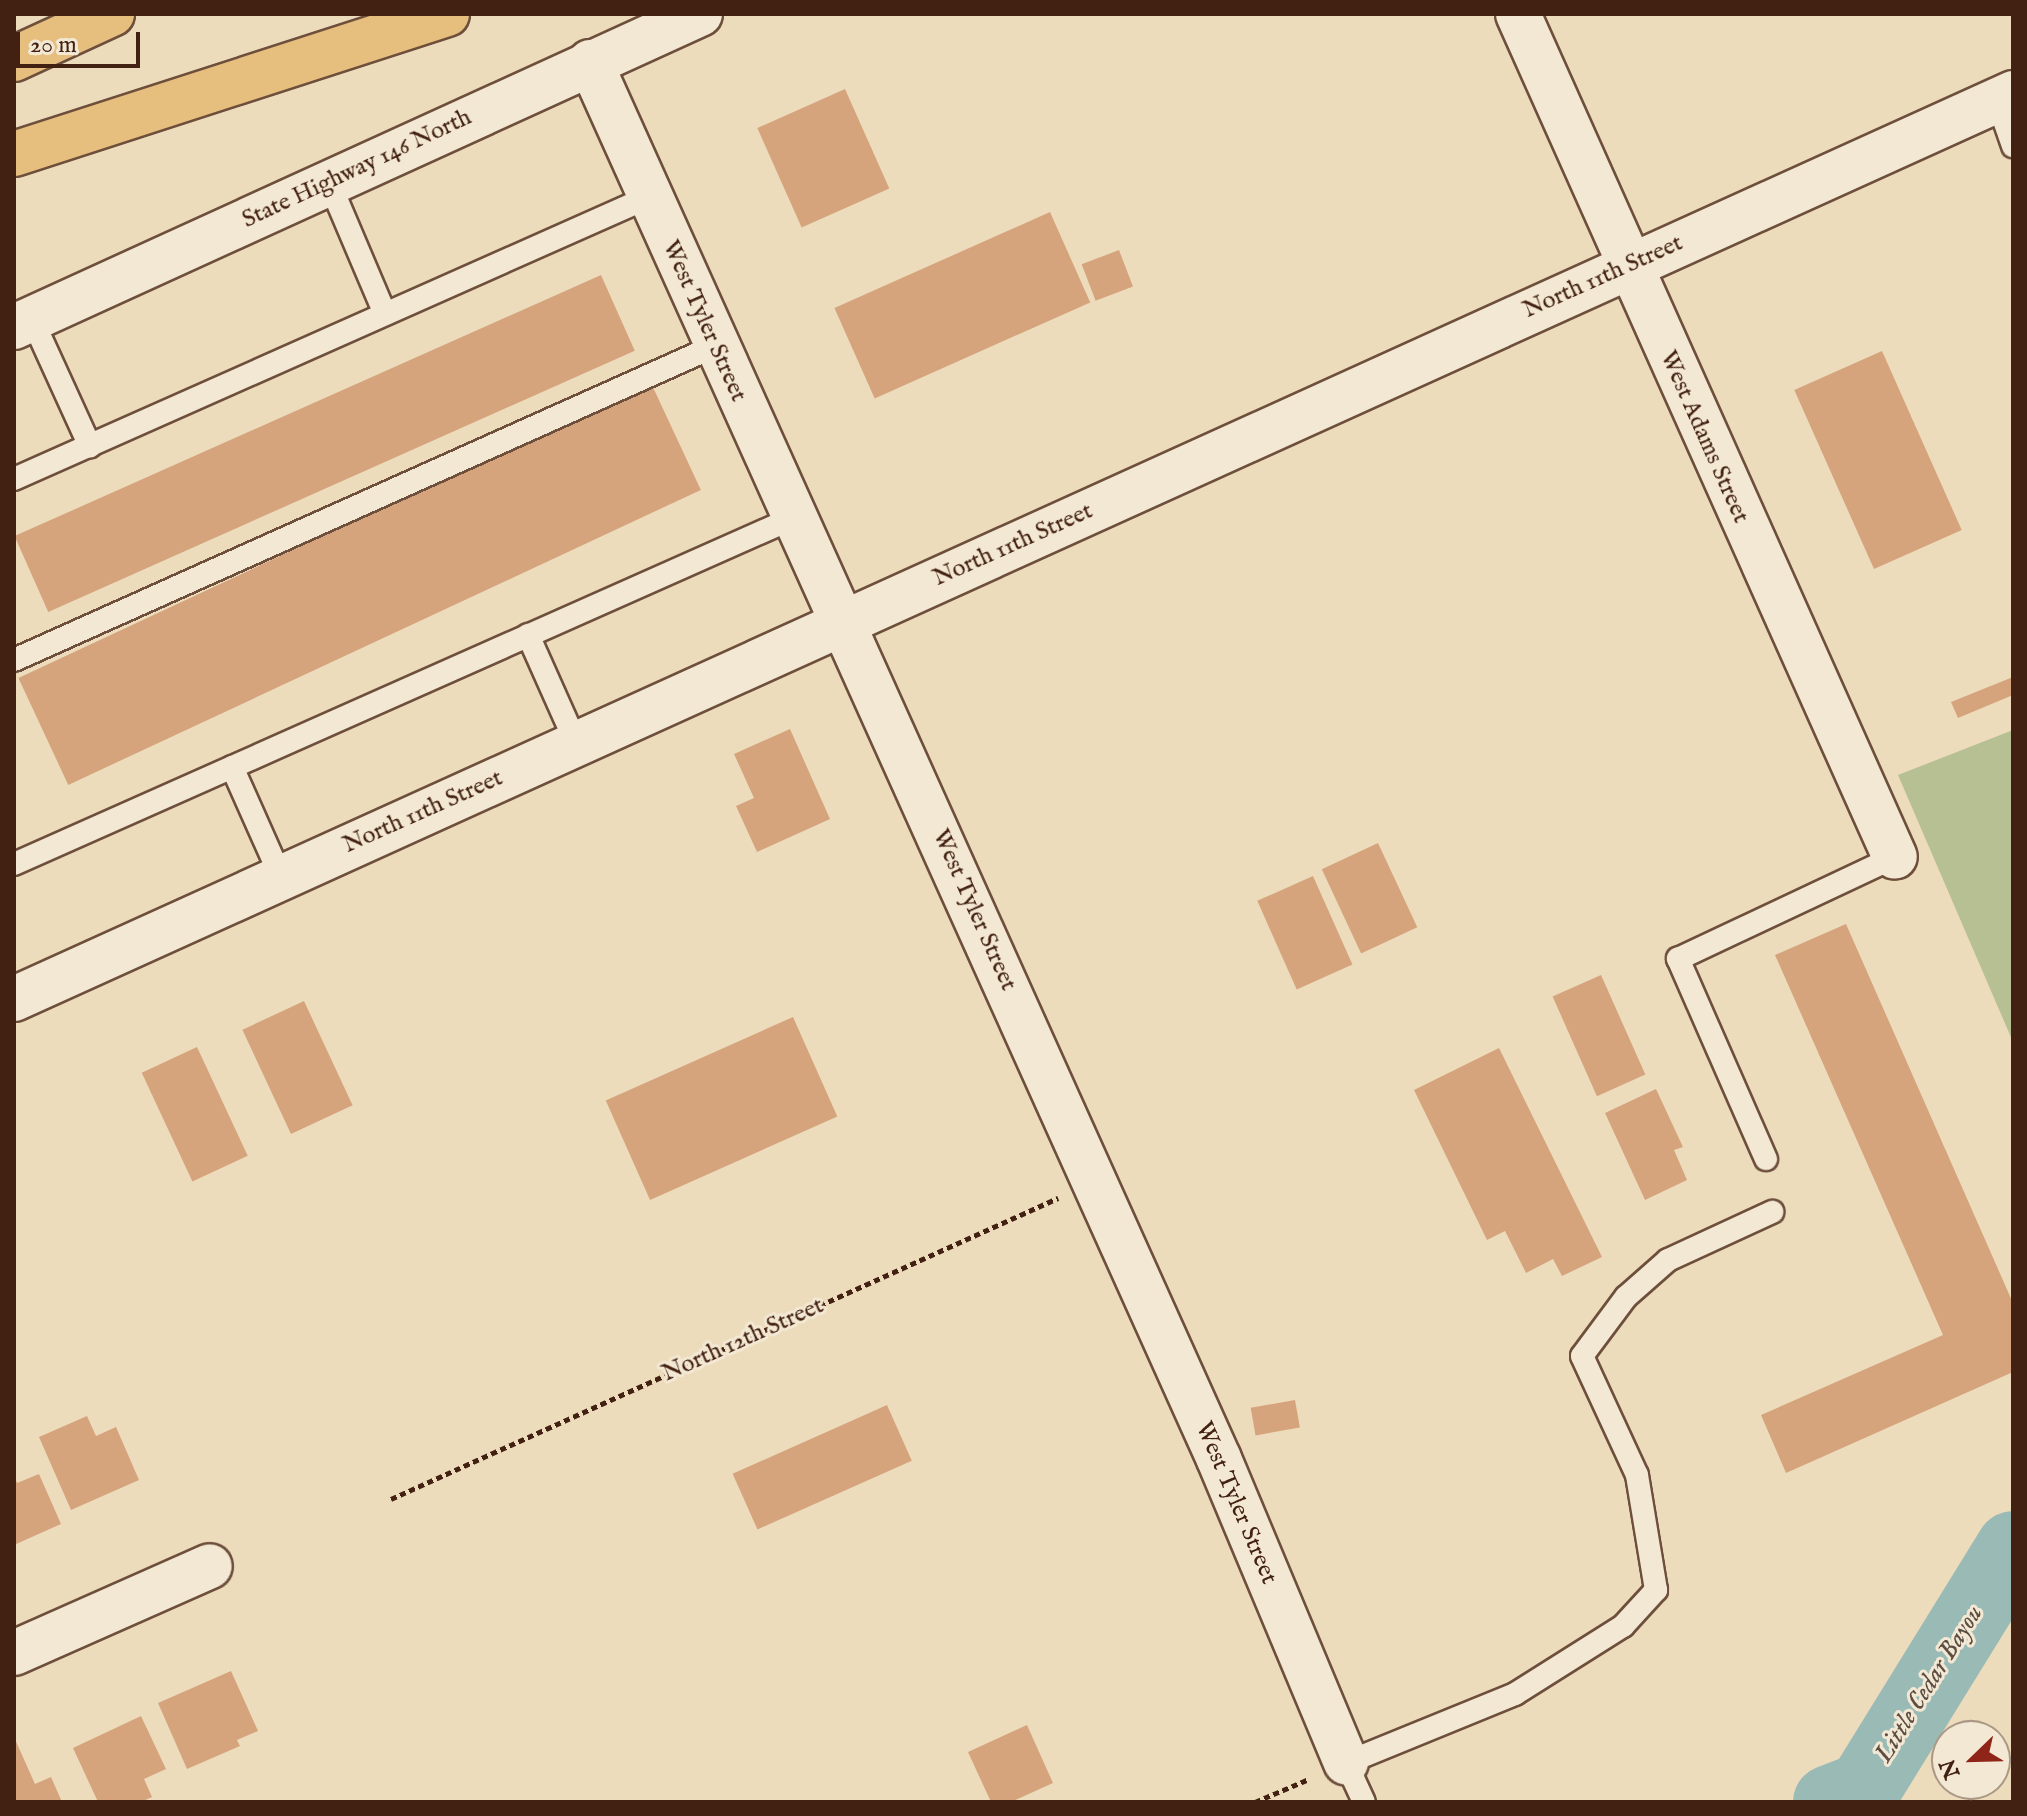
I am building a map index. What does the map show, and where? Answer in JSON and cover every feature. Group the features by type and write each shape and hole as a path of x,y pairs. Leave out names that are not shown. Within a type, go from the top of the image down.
{"highway":[{"path":"14,59 112,14"},
{"path":"14,154 447,14"}],"street":[{"name":"State Highway 146 North","path":"23,323 700,14"},
{"name":"West Adams Street","path":"1518,14 1627,266 1895,857"},
{"name":"West Tyler Street","path":"590,62 715,346 1095,1181 1355,1783"},
{"name":"North 11th Street","path":"15,996 2005,97"},
{"path":"14,1653 210,1566"}],"lane":[{"path":"2005,97 2013,146"},
{"path":"329,182 385,314"},
{"path":"14,479 649,197"},
{"path":"23,323 90,446"},
{"path":"14,660 715,346"},
{"path":"14,864 793,518"},
{"path":"528,635 576,743"},
{"path":"232,767 281,877"},
{"path":"1766,1159 1678,959 1895,857"},
{"path":"1355,1783 1515,1694 1623,1626 1656,1590 1637,1475 1582,1356 1626,1297 1668,1260 1772,1212"}],"path":[{"name":"North 12th Street","path":"391,1499 1095,1181"},
{"path":"1255,1802 1355,1783"}],"green space":[{"path":"2013,730 2013,1042 1898,775"}],"building":[{"path":"845,89 889,189 802,228 757,128"},
{"path":"1050,212 1090,302 875,398 834,308"},
{"path":"1119,250 1133,286 1096,301 1082,264"},
{"path":"601,275 635,351 48,612 15,536"},
{"path":"1882,351 1962,530 1874,569 1794,390"},
{"path":"651,383 701,490 68,785 18,678"},
{"path":"2013,677 2013,695 1958,718 1951,702"},
{"path":"790,729 830,819 757,852 736,806 754,798 734,754"},
{"path":"1378,843 1417,927 1361,953 1322,869"},
{"path":"1313,876 1352,965 1297,989 1257,901"},
{"path":"1846,924 2013,1303 2013,1372 1786,1473 1761,1415 1943,1335 1775,955"},
{"path":"1601,975 1645,1075 1597,1096 1553,997"},
{"path":"304,1001 353,1105 291,1134 242,1030"},
{"path":"793,1017 837,1117 650,1200 606,1100"},
{"path":"197,1047 248,1156 192,1182 142,1073"},
{"path":"1499,1048 1602,1257 1562,1276 1553,1259 1526,1273 1505,1231 1487,1240 1414,1090"},
{"path":"1656,1089 1683,1147 1674,1150 1687,1180 1645,1200 1605,1113"},
{"path":"1295,1400 1300,1428 1256,1435 1251,1408"},
{"path":"887,1405 912,1461 757,1529 733,1474"},
{"path":"87,1416 96,1436 116,1427 139,1480 71,1510 39,1437"},
{"path":"39,1474 61,1524 14,1545 14,1476 17,1483"},
{"path":"231,1671 258,1731 237,1740 240,1746 187,1769 158,1703"},
{"path":"141,1716 166,1769 144,1779 152,1797 141,1802 98,1802 73,1748"},
{"path":"1027,1725 1053,1783 1011,1802 991,1802 968,1752"},
{"path":"14,1737 35,1784 51,1777 62,1802 14,1802"}],"waterway":[{"name":"Little Cedar Bayou","path":"1830,1802 1864,1789 2013,1548"}]}
